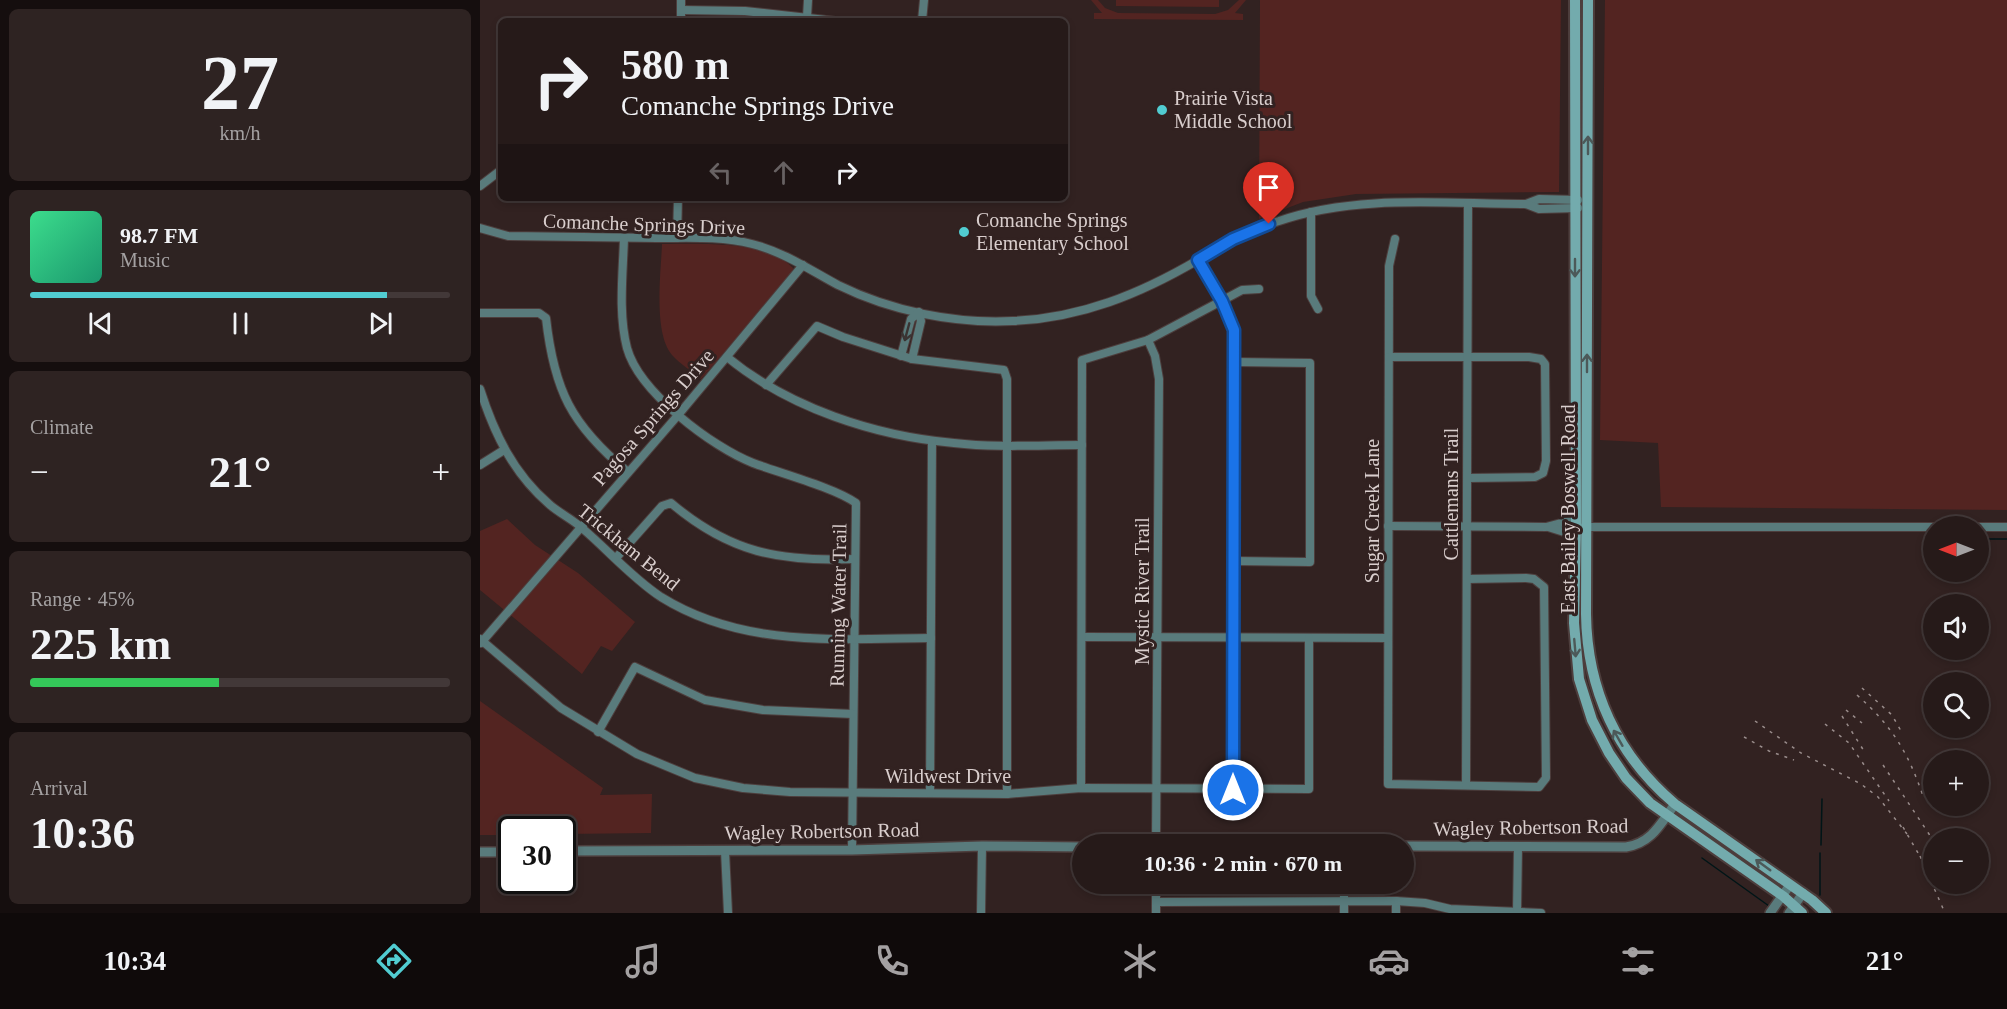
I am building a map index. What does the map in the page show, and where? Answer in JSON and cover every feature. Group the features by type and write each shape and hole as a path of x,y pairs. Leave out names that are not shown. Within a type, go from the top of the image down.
{"main road":[{"name":"East Bailey Boswell Road","path":"1575,0 1579,524 1586,633 1595,686 1607,718 1624,748 1647,778 1675,804 1803,893 1826,913"},
{"name":"East Bailey Boswell Road","path":"1588,0 1588,204 1574,637 1582,693 1599,735 1626,778 1650,803 1783,896 1795,910"},
{"path":"1575,62 1588,62"}],"street":[{"path":"681,0 681,18"},
{"path":"807,16 808,0"},
{"path":"922,18 924,0"},
{"path":"681,10 734,11 818,18"},
{"path":"480,186 498,172"},
{"name":"Comanche Springs Drive","path":"480,228 508,236 678,238 745,242 773,251 847,289 919,312 989,322 1064,316 1128,296 1243,234 1311,212 1367,204 1526,204 1539,199 1588,204"},
{"path":"678,201 678,238"},
{"name":"Cattlemans Trail","path":"1466,785 1468,204"},
{"path":"1311,212 1311,296 1318,309"},
{"name":"Running Water Trail","path":"624,238 623,318 627,349 640,375 678,414 742,459 856,503 852,850"},
{"name":"Sugar Creek Lane","path":"1395,239 1389,266 1388,784 1466,785"},
{"path":"1198,260 1222,301 1234,330 1233,790"},
{"name":"Pagosa Springs Drive","path":"481,642 727,357 803,265"},
{"path":"1081,788 1082,360 1148,340 1242,290 1259,289"},
{"path":"901,356 911,319 919,312 921,321 912,359"},
{"path":"480,314 539,313 546,318 552,364 562,392 581,426 601,450 628,472"},
{"path":"766,385 817,326 912,359 1004,370 1007,379 1006,794"},
{"name":"Mystic River Trail","path":"1148,340 1155,356 1159,379 1156,834"},
{"path":"727,357 766,385 785,395 848,420 888,432 932,441 1007,445 1082,445"},
{"path":"1389,357 1529,357 1541,359 1546,369 1546,461 1543,473 1535,477 1468,478"},
{"path":"1234,561 1310,562 1310,363 1235,362"},
{"name":"Trickham Bend","path":"480,389 504,450 522,477 549,505 580,526 659,596 695,615 730,628 785,638 931,638"},
{"path":"930,793 932,441"},
{"path":"480,465 504,450"},
{"path":"616,558 662,506 671,503 715,536 753,552 790,559 855,559"},
{"path":"1388,526 1546,527 1579,524 1923,527"},
{"path":"1546,527 1563,532 1576,540"},
{"path":"1989,527 2007,527"},
{"path":"1466,785 1539,787 1546,778 1544,587 1534,579 1526,578 1467,579"},
{"path":"1082,637 1388,638"},
{"name":"Wildwest Drive","path":"481,642 548,697 598,732 637,754 695,778 767,791 1006,794 1081,788 1309,789 1309,638"},
{"path":"598,732 635,667 705,700 763,710 853,714"},
{"name":"Wagley Robertson Road","path":"1414,846 1635,846 1653,834 1675,804"},
{"path":"981,913 982,846"},
{"name":"Wagley Robertson Road","path":"576,851 1072,847"},
{"path":"1517,912 1518,847"},
{"path":"725,851 728,913"},
{"path":"480,852 498,852"},
{"path":"1770,913 1790,885"},
{"path":"1795,910 1803,893"},
{"path":"1156,894 1156,913"},
{"path":"1344,894 1344,913"},
{"path":"1156,902 1396,901 1480,912 1541,913"},
{"path":"1396,901 1396,913"},
{"path":"1260,913 1261,902"}],"shaded area":[{"path":"1091,0 1098,0 1105,8 1118,13 1215,14 1228,10 1239,0 1246,0 1235,13 1243,14 1243,20 1094,19 1094,13 1102,13"},
{"path":"1116,0 1219,0 1219,7 1116,6"},
{"path":"1260,0 1561,0 1559,192 1356,194 1303,202 1259,219"},
{"path":"1605,0 2007,0 2007,510 1661,507 1658,443 1600,440"},
{"path":"662,244 712,244 750,248 767,252 793,268 792,274 701,379 672,355 662,332 660,286"},
{"path":"507,519 535,545 578,573 635,622 612,651 601,646 582,674 480,590 480,531"},
{"path":"480,701 603,788 600,795 652,794 651,833 576,834 576,816 498,816 498,835 480,835"}],"waterway":[{"path":"1989,539 2007,539"},
{"path":"1821,845 1822,799"},
{"path":"1820,853 1820,895"},
{"path":"1702,858 1769,906"}],"railway":[{"path":"1862,688 1892,715 1901,731"},
{"path":"1857,695 1880,718 1898,741 1923,796"},
{"path":"1846,710 1862,723"},
{"path":"1842,716 1864,751"},
{"path":"1755,721 1801,753 1861,784 1878,797 1907,834"},
{"path":"1825,724 1849,743 1889,801"},
{"path":"1744,737 1769,751 1794,760"},
{"path":"1883,765 1925,828"},
{"path":"1903,827 1918,853"},
{"path":"1920,856 1945,913"}],"place":[{"name":"Prairie Vista Middle School","path":"1162,110"},
{"name":"Comanche Springs Elementary School","path":"964,232"}],"route":[{"path":"1233,790 1234,330 1222,301 1198,260 1233,239 1269,224"}]}
